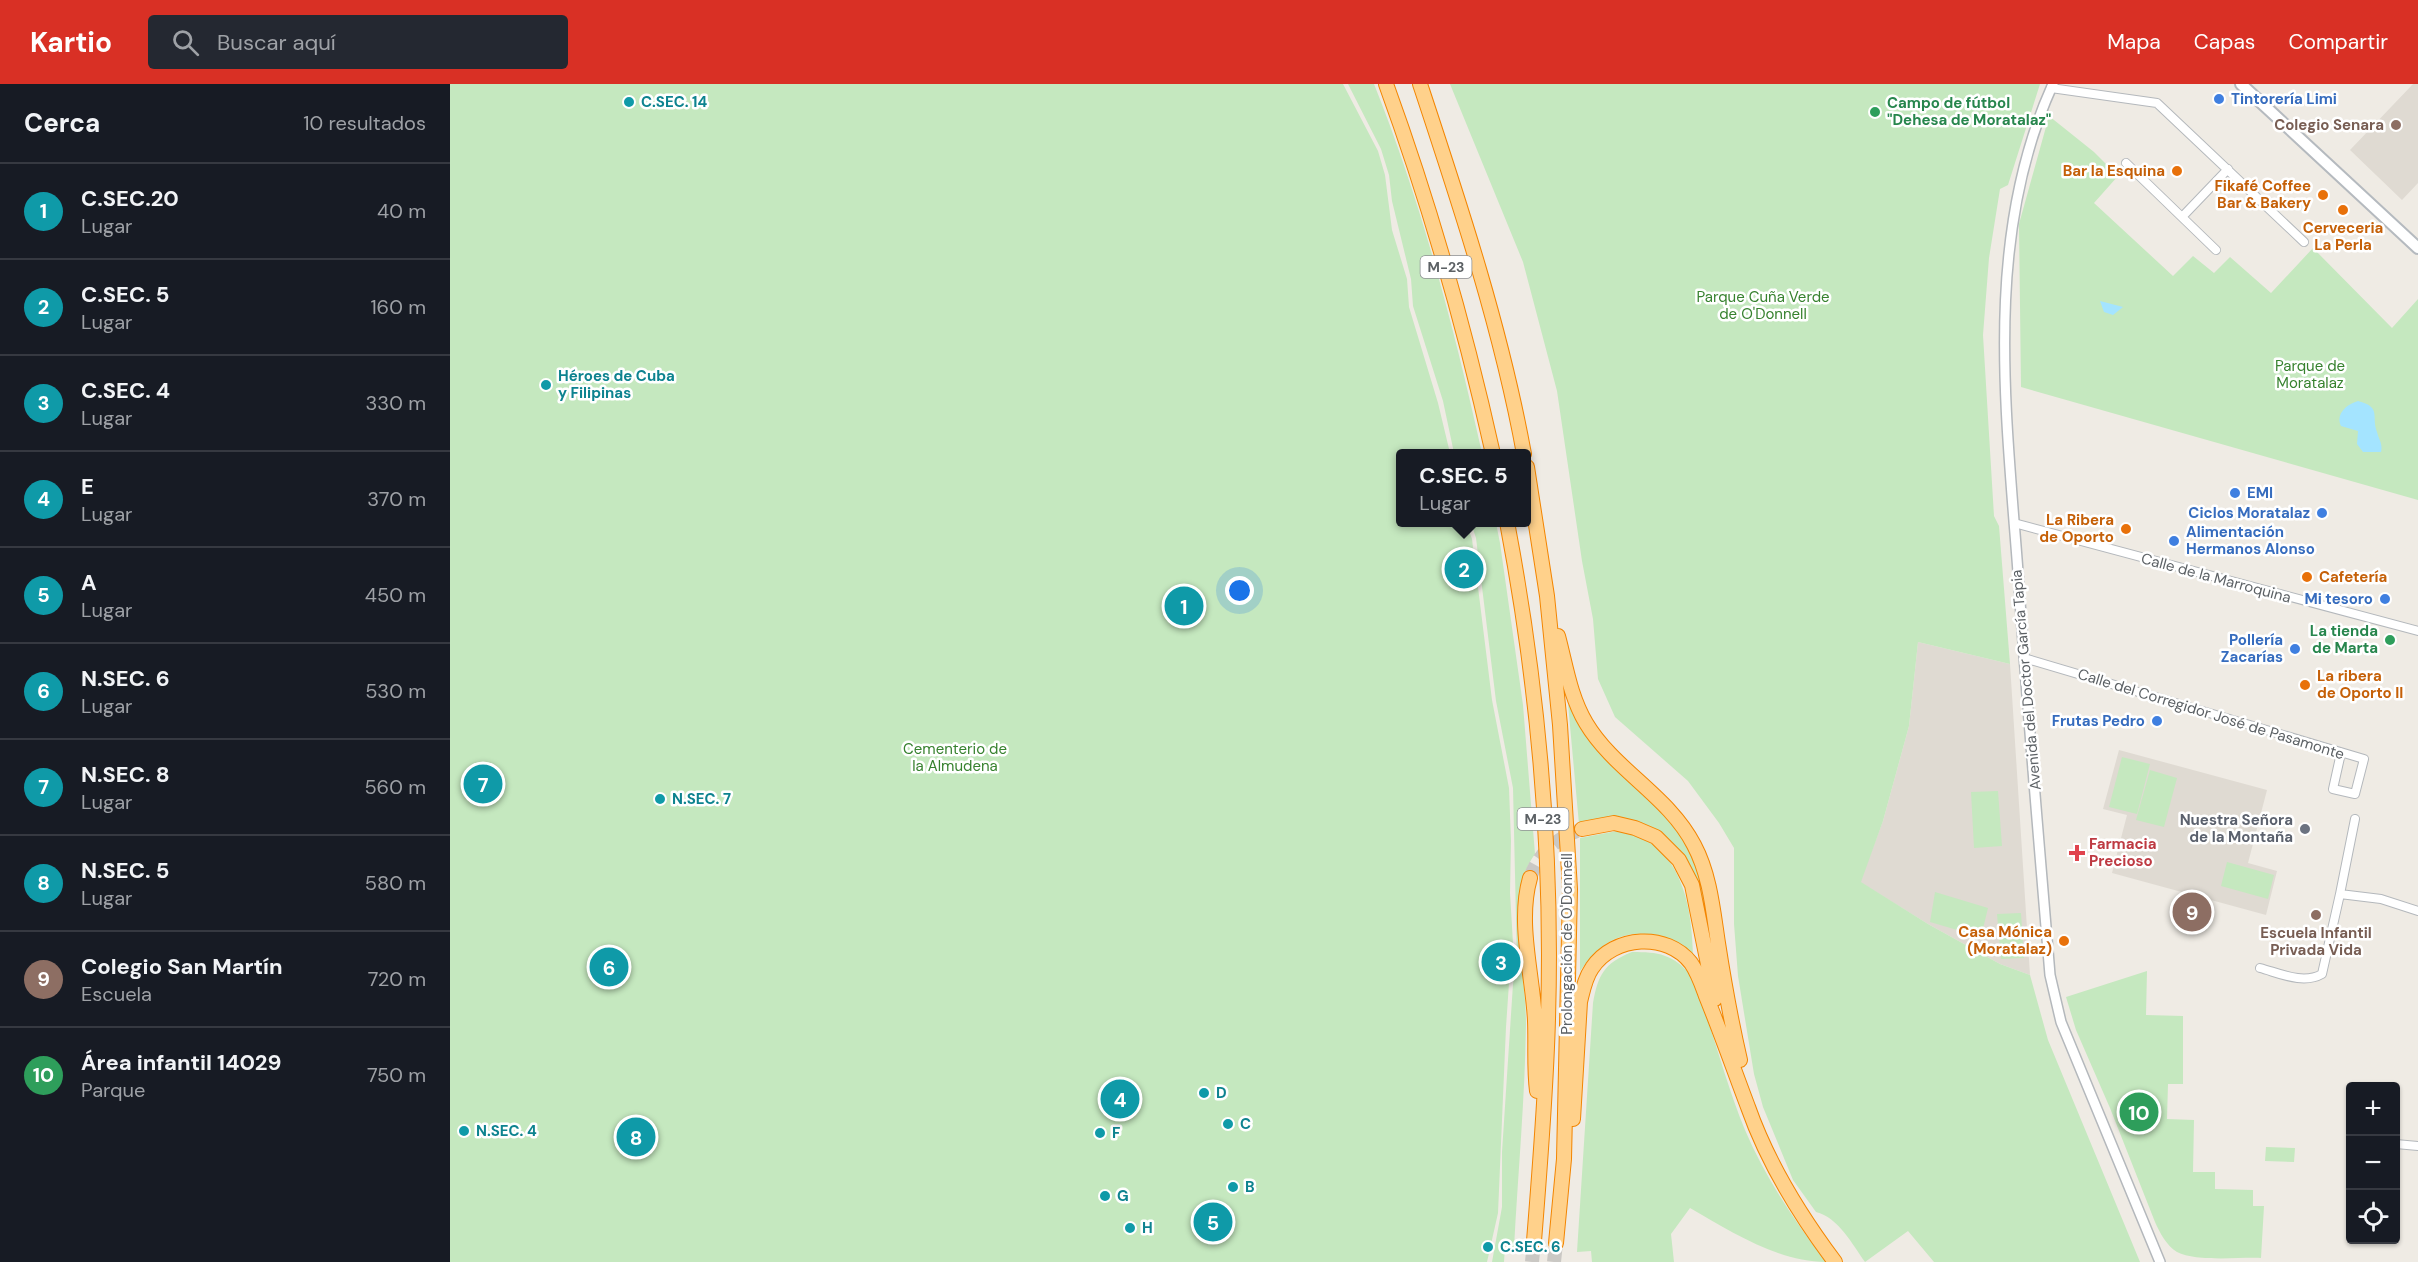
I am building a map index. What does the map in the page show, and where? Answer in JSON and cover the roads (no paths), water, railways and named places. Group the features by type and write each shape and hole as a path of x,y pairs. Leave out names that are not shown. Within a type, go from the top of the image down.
{"highway":[{"name":"M-23","path":"1386,84 1431,212 1456,300 1492,449"},
{"name":"M-23","path":"1420,84 1468,230 1517,416 1523,449"},
{"name":"Prolongación de O'Donnell","path":"1531,493 1547,596 1560,725 1570,889 1564,1159 1556,1243"},
{"name":"Prolongación de O'Donnell","path":"1508,527 1523,617 1537,734 1548,895 1548,1019 1534,1241"},
{"path":"1547,596 1570,687 1587,724 1607,751 1673,814 1701,858 1712,904 1731,1024 1742,1069 1748,1109"},
{"path":"1582,829 1614,823 1635,828 1656,837 1679,860 1692,885 1723,1034"},
{"path":"1530,878 1526,891 1525,912 1535,1020 1536,1089 1543,1117"},
{"path":"1564,1159 1573,1119 1580,1002 1587,977 1593,966 1607,952 1626,944 1644,941 1662,944 1679,951 1696,971 1723,1034 1763,1146 1786,1191 1834,1262"}],"main road":[{"path":"2241,84 2418,248"}],"street":[{"path":"2052,86 2157,103 2304,242"},
{"name":"Avenida del Doctor García Tapia","path":"2052,86 2024,167 2011,224 2003,333 2014,523 2051,986 2061,1022 2160,1262"},
{"path":"2126,162 2216,250"},
{"path":"2182,217 2228,169"},
{"name":"Calle de la Marroquina","path":"2014,523 2418,631"},
{"name":"Calle del Corregidor José de Pasamonte","path":"2024,658 2364,759 2355,794 2333,789 2341,753"},
{"path":"2260,968 2305,980 2315,979 2322,974 2355,819"},
{"path":"2340,894 2381,899 2418,911"},
{"path":"2400,1144 2418,1146"}],"water":[{"path":"2100,301 2123,307 2113,315 2104,312"},
{"path":"2358,401 2373,409 2381,452 2363,452 2357,444 2358,431 2341,426 2340,417 2343,410"}],"tunnel":[{"path":"1530,878 1542,855 1561,839 1577,831"},
{"path":"1532,1262 1534,1241"},
{"path":"1554,1262 1556,1243"}],"place":[{"name":"Tintorería Limi","path":"2219,99"},
{"name":"C.SEC. 14","path":"629,102"},
{"name":"Campo de fútbol \"Dehesa de Moratalaz\"","path":"1875,112"},
{"name":"Colegio Senara","path":"2396,125"},
{"name":"Bar la Esquina","path":"2177,171"},
{"name":"Fikafé Coffee Bar & Bakery","path":"2323,195"},
{"name":"Cerveceria La Perla","path":"2343,210"},
{"name":"Héroes de Cuba y Filipinas","path":"546,385"},
{"name":"EMI","path":"2235,493"},
{"name":"Ciclos Moratalaz","path":"2322,513"},
{"name":"La Ribera de Oporto","path":"2126,529"},
{"name":"Alimentación Hermanos Alonso","path":"2174,541"},
{"name":"C.SEC. 5","path":"1464,569"},
{"name":"Cafetería","path":"2307,577"},
{"name":"Mi tesoro","path":"2385,599"},
{"name":"C.SEC.20","path":"1184,606"},
{"name":"La tienda de Marta","path":"2390,640"},
{"name":"Pollería Zacarías","path":"2295,649"},
{"name":"La ribera de Oporto II","path":"2305,685"},
{"name":"Frutas Pedro","path":"2157,721"},
{"name":"N.SEC. 8","path":"483,784"},
{"name":"N.SEC. 7","path":"660,799"},
{"name":"Nuestra Señora de la Montaña","path":"2305,829"},
{"name":"Farmacia Precioso","path":"2077,853"},
{"name":"Colegio San Martín","path":"2192,912"},
{"name":"Escuela Infantil Privada Vida","path":"2316,915"},
{"name":"Casa Mónica (Moratalaz)","path":"2064,941"},
{"name":"C.SEC. 4","path":"1501,962"},
{"name":"N.SEC. 6","path":"609,967"},
{"name":"D","path":"1204,1093"},
{"name":"E","path":"1120,1099"},
{"name":"Área infantil 14029","path":"2139,1112"},
{"name":"C","path":"1228,1124"},
{"name":"N.SEC. 4","path":"464,1131"},
{"name":"F","path":"1100,1133"},
{"name":"N.SEC. 5","path":"636,1137"},
{"name":"B","path":"1233,1187"},
{"name":"G","path":"1105,1196"},
{"name":"A","path":"1213,1222"},
{"name":"H","path":"1130,1228"},
{"name":"C.SEC. 6","path":"1488,1247"}],"park label":[{"name":"Parque Cuña Verde de O'Donnell","path":"1763,306"},
{"name":"Parque de Moratalaz","path":"2310,374"},
{"name":"Cementerio de la Almudena","path":"955,758"}]}
